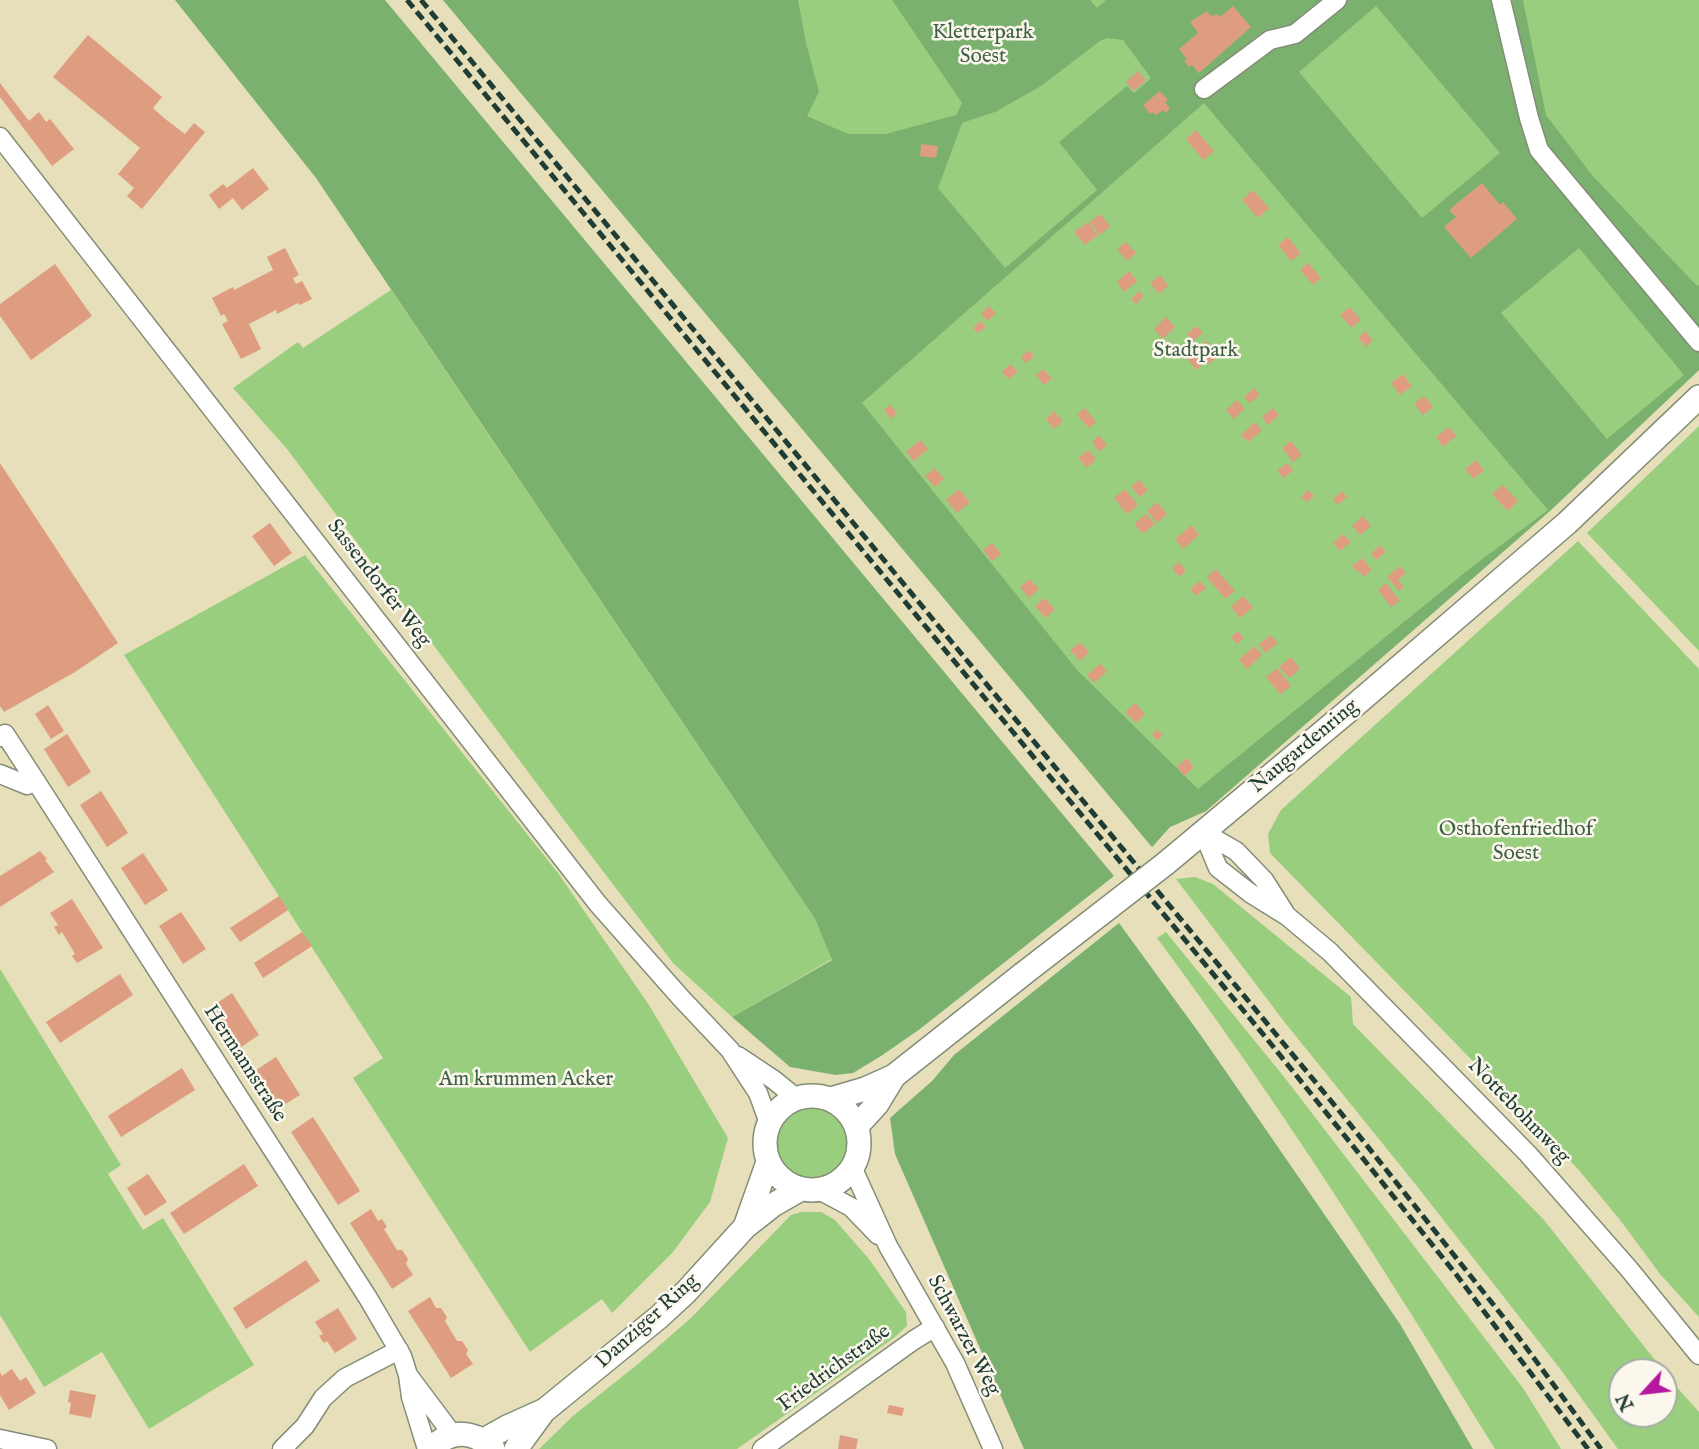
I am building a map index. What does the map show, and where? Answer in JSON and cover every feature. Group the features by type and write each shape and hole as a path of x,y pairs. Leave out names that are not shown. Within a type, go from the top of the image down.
{"main road":[{"name":"Naugardenring","path":"831,1099 894,1076 1165,864 1567,523 1699,397"},
{"name":"Naugardenring","path":"857,1126 877,1104 894,1076"},
{"path":"813,1096 831,1099 846,1110 857,1126 859,1156 853,1169 839,1183 810,1190 781,1180 768,1162 764,1143 769,1123 781,1107 796,1098 813,1096"},
{"name":"Danziger Ring","path":"744,1227 768,1162"},
{"name":"Danziger Ring","path":"516,1449 545,1410 659,1317 686,1292 744,1227 774,1205 810,1190"},
{"name":"Danziger Ring","path":"489,1445 507,1427 545,1410"},
{"path":"429,1449 453,1435 469,1434 489,1445"}],"street":[{"path":"1205,89 1270,40 1295,34 1337,0"},
{"path":"1501,0 1539,150 1699,342"},
{"name":"Sassendorfer Weg","path":"0,137 598,904 730,1050 758,1093 769,1123"},
{"name":"Hermannstraße","path":"0,737 5,734 368,1298 399,1350 408,1375 411,1397 429,1449"},
{"path":"0,774 27,785 35,780"},
{"name":"Nottebohmweg","path":"1203,832 1217,868 1287,916 1330,952 1363,985 1528,1154 1629,1269 1699,1355"},
{"name":"Sassendorfer Weg","path":"730,1050 796,1098"},
{"name":"Schwarzer Weg","path":"853,1169 888,1246 956,1363 993,1449"},
{"name":"Schwarzer Weg","path":"810,1190 851,1207 888,1246"},
{"name":"Friedrichstraße","path":"762,1449 935,1327"},
{"path":"282,1449 305,1426 323,1398 345,1378 399,1350"},
{"name":"Hermannstraße","path":"408,1375 453,1435"},
{"path":"0,1439 47,1449"}],"green space":[{"path":"175,0 385,0 1114,876 920,1029 853,1073 836,1075 790,1067 732,1017 832,960 815,919 316,178"},
{"name":"Stadtpark","path":"443,0 1699,0 1699,370 1551,510 1206,811 1170,827 1152,847"},
{"name":"Kletterpark Soest","path":"443,0 798,0 819,92 807,116 848,134 886,134 956,115 962,103 892,0 1090,0 1097,8 1106,0 1523,0 1546,115 1592,175 1697,286 1699,285 1699,370 1551,510 1206,811 1170,827 1152,847","holes":["1376,6 1500,153 1422,218 1299,72","1107,38 1123,40 1151,78 1134,93 1127,86 1059,142 1097,190 1005,268 938,188 962,123 995,112 1041,86","1204,103 1548,510 1473,566 1198,789 1078,671 862,403","1579,248 1684,375 1607,439 1501,313"]},
{"path":"391,290 815,919 832,959 732,1017 673,963 287,449 233,388 298,342 303,348"},
{"path":"1699,426 1699,651 1587,533"},
{"name":"Osthofenfriedhof Soest","path":"1578,541 1699,669 1699,1317 1660,1274 1578,1169 1270,853 1268,834 1281,810"},
{"name":"Am krummen Acker","path":"305,555 558,873 649,1005 728,1138 710,1202 673,1252 612,1313 602,1299 530,1352 353,1078 383,1058 124,655"},
{"path":"1195,877 1213,884 1351,997 1353,1024 1544,1220 1653,1358 1608,1358 1608,1428 1678,1428 1678,1388 1699,1412 1699,1449 1618,1449 1561,1370 1286,1024 1176,879"},
{"path":"1119,923 1202,1037 1400,1324 1473,1449 1024,1449 895,1154 890,1118 932,1081 954,1055"},
{"path":"1166,932 1285,1078 1523,1388 1561,1449 1495,1449 1332,1190 1157,938"},
{"path":"0,969 121,1165 108,1174 143,1230 163,1218 254,1365 149,1429 102,1352 44,1387 0,1315"},
{"path":"813,1104 828,1107 841,1115 849,1128 852,1143 849,1158 841,1171 828,1179 813,1182 798,1179 785,1171 777,1158 774,1143 777,1128 785,1115 798,1107"},
{"path":"821,1212 835,1220 869,1259 906,1312 907,1326 895,1337 737,1449 539,1449 574,1415 691,1318 791,1215"}],"building":[{"path":"1233,6 1251,27 1199,73 1192,65 1189,67 1184,61 1187,59 1179,49 1198,33 1190,22 1207,11 1211,16 1217,14 1220,17"},
{"path":"88,35 162,97 153,108 164,118 185,134 194,123 205,132 142,209 127,196 134,188 118,174 140,148 53,77"},
{"path":"1138,71 1146,80 1134,91 1126,82"},
{"path":"0,83 29,121 39,112 46,122 50,119 74,149 52,166 0,97"},
{"path":"1160,91 1168,100 1165,102 1170,109 1166,113 1163,110 1156,115 1153,112 1150,114 1143,105"},
{"path":"1196,130 1214,151 1203,160 1186,139"},
{"path":"921,144 938,146 936,158 920,156"},
{"path":"253,168 269,189 242,210 233,198 219,209 209,195 223,184 227,188"},
{"path":"1482,183 1500,205 1503,202 1517,219 1471,258 1444,227 1456,217 1449,210"},
{"path":"1253,190 1269,208 1258,218 1242,200"},
{"path":"1100,214 1110,226 1100,235 1090,222"},
{"path":"1088,222 1098,235 1085,245 1074,232"},
{"path":"1288,237 1301,254 1291,261 1278,245"},
{"path":"1126,242 1136,253 1127,261 1117,249"},
{"path":"285,248 299,275 293,278 296,284 302,281 312,299 277,314 276,310 249,324 261,349 241,359 222,324 228,321 224,314 221,316 212,298 273,270 267,257"},
{"path":"1308,263 1321,278 1313,285 1300,270"},
{"path":"55,264 92,316 31,360 0,316 0,304"},
{"path":"1129,271 1137,281 1124,292 1117,282"},
{"path":"1160,275 1168,286 1159,294 1150,283"},
{"path":"1139,291 1144,296 1136,304 1131,299"},
{"path":"989,306 996,313 988,321 981,314"},
{"path":"1350,307 1361,320 1352,328 1340,315"},
{"path":"1166,317 1175,327 1163,339 1154,329"},
{"path":"981,321 986,327 978,333 973,328"},
{"path":"1197,326 1203,333 1193,341 1187,334"},
{"path":"1365,331 1373,340 1366,347 1358,338"},
{"path":"1206,341 1219,356 1209,364 1196,349"},
{"path":"1029,350 1034,357 1026,363 1021,357"},
{"path":"1195,351 1204,363 1196,370 1186,357"},
{"path":"1011,364 1018,372 1008,379 1002,371"},
{"path":"1043,369 1052,379 1044,385 1036,375"},
{"path":"1403,374 1412,386 1400,395 1391,383"},
{"path":"1254,388 1260,395 1250,403 1244,397"},
{"path":"1424,396 1433,407 1423,415 1414,404"},
{"path":"1237,400 1245,409 1233,419 1226,410"},
{"path":"890,405 897,413 891,419 884,410"},
{"path":"1085,408 1096,422 1089,428 1077,415"},
{"path":"1273,408 1279,415 1268,425 1262,417"},
{"path":"1054,411 1063,421 1054,429 1046,419"},
{"path":"1255,422 1262,430 1248,442 1241,435"},
{"path":"1449,427 1456,436 1443,447 1436,437"},
{"path":"1099,435 1107,445 1099,452 1092,442"},
{"path":"920,440 928,449 914,461 906,452"},
{"path":"1291,441 1302,455 1293,462 1282,448"},
{"path":"1088,450 1096,459 1087,468 1078,458"},
{"path":"1476,460 1484,470 1474,479 1465,469"},
{"path":"0,463 118,643 75,672 4,712 0,706"},
{"path":"1288,463 1293,471 1283,478 1277,470"},
{"path":"935,468 944,479 935,487 925,476"},
{"path":"1139,480 1148,490 1140,497 1131,487"},
{"path":"1503,485 1518,501 1508,511 1492,494"},
{"path":"959,489 970,502 957,513 946,500"},
{"path":"1125,489 1138,505 1127,514 1114,498"},
{"path":"1308,490 1314,496 1307,502 1301,497"},
{"path":"1342,491 1347,497 1338,505 1333,499"},
{"path":"1157,502 1167,514 1157,523 1147,511"},
{"path":"1146,514 1155,524 1143,534 1134,524"},
{"path":"1363,516 1371,526 1360,535 1352,526"},
{"path":"270,523 292,553 274,566 252,536"},
{"path":"1192,525 1199,535 1183,549 1175,539"},
{"path":"1343,534 1351,542 1340,551 1333,543"},
{"path":"992,543 1001,554 992,561 983,550"},
{"path":"1380,545 1386,552 1376,560 1371,554"},
{"path":"1362,558 1372,570 1364,577 1352,566"},
{"path":"1179,562 1186,571 1179,577 1172,568"},
{"path":"1400,566 1406,573 1398,580 1404,587 1399,591 1387,577"},
{"path":"1216,569 1235,591 1225,599 1207,577"},
{"path":"1030,579 1039,589 1029,598 1020,587"},
{"path":"1200,581 1206,588 1196,596 1190,589"},
{"path":"1386,583 1400,601 1391,607 1378,590"},
{"path":"1243,596 1253,607 1240,618 1231,607"},
{"path":"1045,598 1055,610 1045,618 1035,606"},
{"path":"1238,631 1244,638 1237,644 1231,637"},
{"path":"1271,635 1278,643 1265,653 1259,644"},
{"path":"1080,642 1089,652 1080,661 1070,650"},
{"path":"1254,646 1262,655 1247,669 1239,660"},
{"path":"1291,657 1300,669 1289,678 1279,667"},
{"path":"1100,664 1107,671 1094,683 1087,675"},
{"path":"1277,668 1291,686 1280,694 1266,677"},
{"path":"1135,703 1145,714 1136,723 1125,712"},
{"path":"48,705 64,731 51,739 35,714"},
{"path":"1157,729 1163,735 1157,740 1152,735"},
{"path":"67,734 91,772 68,787 44,749"},
{"path":"1187,758 1194,767 1184,776 1177,767"},
{"path":"101,791 128,833 107,847 80,805"},
{"path":"40,851 54,872 0,907 0,876"},
{"path":"143,853 168,890 145,905 121,868"},
{"path":"279,896 288,910 240,942 230,928"},
{"path":"72,899 103,948 77,963 72,956 75,954 62,932 59,935 54,927 58,925 50,913"},
{"path":"181,912 206,949 183,964 159,926"},
{"path":"302,932 312,946 263,978 254,963"},
{"path":"120,974 133,995 60,1043 46,1022"},
{"path":"232,993 259,1035 238,1049 211,1007"},
{"path":"276,1057 300,1095 277,1109 253,1072"},
{"path":"182,1068 195,1090 121,1137 108,1116"},
{"path":"313,1117 360,1191 338,1205 291,1132"},
{"path":"244,1164 258,1186 184,1234 170,1213"},
{"path":"148,1174 167,1202 145,1216 127,1188"},
{"path":"371,1209 378,1221 382,1219 387,1227 384,1229 397,1250 402,1250 408,1259 406,1264 413,1275 392,1289 350,1223"},
{"path":"306,1260 320,1281 246,1329 233,1308"},
{"path":"430,1297 436,1308 441,1308 447,1317 445,1321 457,1341 462,1341 468,1350 466,1354 473,1364 451,1378 408,1311"},
{"path":"338,1308 357,1339 335,1353 327,1341 324,1343 319,1336 323,1334 315,1322"},
{"path":"12,1369 20,1381 26,1377 36,1393 9,1410 0,1395 0,1372 2,1376"},
{"path":"70,1390 96,1395 91,1418 69,1414"},
{"path":"889,1405 904,1408 902,1416 887,1413"},
{"path":"840,1435 858,1439 856,1449 838,1449"}],"railway":[{"path":"407,0 1267,1039 1455,1273 1588,1449"},
{"path":"421,0 1341,1113 1508,1323 1601,1449"}]}
